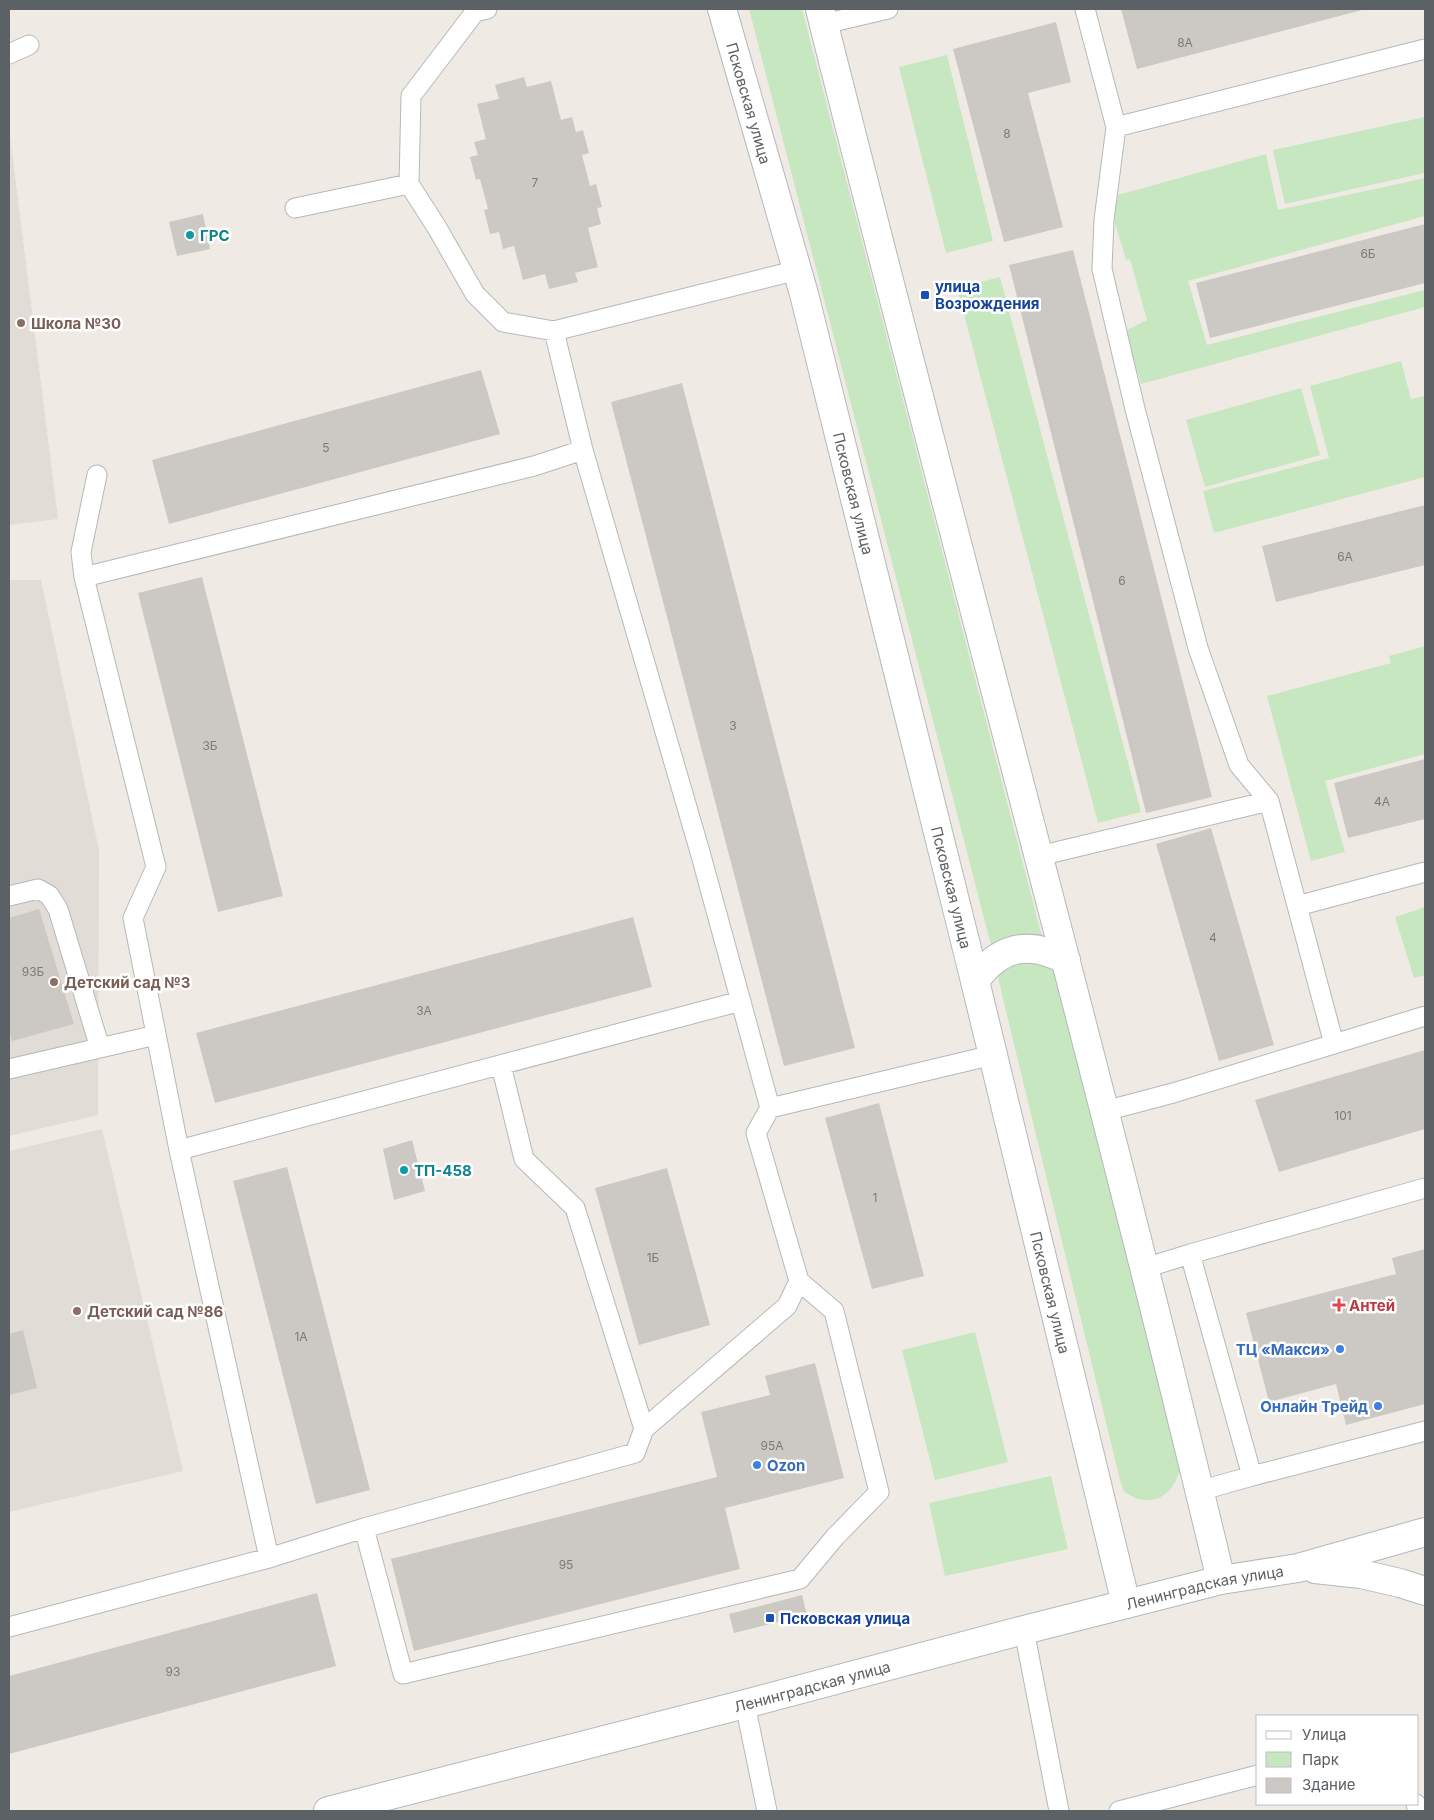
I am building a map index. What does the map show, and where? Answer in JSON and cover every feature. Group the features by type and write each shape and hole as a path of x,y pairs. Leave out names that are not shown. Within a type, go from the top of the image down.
{"street":[{"name":"Псковская улица","path":"722,9 798,270 975,980 1126,1604"},
{"path":"822,16 876,231 1105,1111 1221,1580"},
{"path":"975,980 984,967 998,956 1016,949 1034,948 1050,951 1066,960"},
{"name":"Ленинградская улица","path":"328,1811 1126,1604 1221,1580 1298,1568 1425,1532"},
{"name":"Ленинградская улица","path":"1298,1568 1361,1574 1400,1583 1425,1592"}],"lane":[{"path":"487,9 475,12 411,96 410,184 475,294 504,322 554,331 798,270"},
{"path":"822,16 888,9"},
{"path":"1086,9 1116,127 1104,220 1102,269 1134,409 1198,648 1239,765 1269,801 1334,1044"},
{"path":"9,54 29,45"},
{"path":"1116,127 1425,49"},
{"path":"295,208 410,184"},
{"path":"364,1528 403,1674 800,1579 835,1536 879,1492 834,1311 799,1281 756,1133 770,1108 700,852 583,450 554,331"},
{"path":"84,577 534,466 583,450"},
{"path":"97,475 82,552 84,577 156,866 133,918 179,1150 269,1558"},
{"path":"1039,856 1269,801"},
{"path":"1296,906 1425,872"},
{"path":"9,896 38,889 49,895 58,909 100,1048"},
{"path":"179,1150 740,1000"},
{"path":"1105,1111 1173,1093 1425,1016"},
{"path":"9,1069 156,1035"},
{"path":"770,1108 993,1055"},
{"path":"500,1065 524,1159 575,1208 644,1429"},
{"path":"1145,1268 1425,1188"},
{"path":"1190,1254 1252,1476"},
{"path":"9,1627 269,1558 364,1528 635,1453 644,1429 787,1306 799,1281"},
{"path":"1199,1490 1425,1431"},
{"path":"1024,1630 1059,1811"},
{"path":"745,1704 767,1811"},
{"path":"1119,1811 1256,1776"}],"shaded area":[{"name":"Школа №30","path":"9,128 58,519 9,525"},
{"name":"Детский сад №3","path":"9,580 41,580 99,850 98,1115 9,1136"},
{"name":"Детский сад №86","path":"102,1129 183,1471 9,1512 9,1151"}],"green space":[{"path":"749,9 802,9 1044,945 993,953"},
{"path":"947,55 993,241 946,253 899,67"},
{"path":"1425,117 1425,173 1285,204 1273,150"},
{"path":"1266,154 1278,210 1425,178 1425,216 1188,281 1207,345 1425,290 1425,307 1141,384 1125,331 1147,320 1130,259 1126,260 1112,213 1114,196"},
{"path":"1000,277 1141,812 1098,823 957,288"},
{"path":"1401,361 1411,399 1425,396 1425,477 1214,533 1203,491 1329,458 1310,386"},
{"path":"1301,388 1320,455 1205,487 1186,420"},
{"path":"1425,646 1425,754 1325,781 1345,852 1311,861 1267,696 1391,663 1389,656"},
{"path":"1425,907 1425,975 1414,978 1395,917"},
{"path":"1004,958 1054,964 1181,1464 1176,1480 1168,1492 1155,1499 1138,1499 1124,1492 1120,1480 1003,999 997,971"},
{"path":"975,1332 1008,1462 935,1480 902,1350"},
{"path":"1051,1476 1068,1549 945,1576 929,1503"}],"building":[{"path":"1121,9 1366,9 1137,69"},
{"path":"1056,22 1071,82 1028,93 1063,227 1004,242 953,49"},
{"path":"524,77 527,87 551,81 561,120 572,117 576,132 583,130 589,153 582,155 590,186 596,184 602,207 597,208 601,224 588,228 598,267 575,273 578,282 549,289 545,274 523,280 514,246 503,249 499,232 490,234 484,210 488,209 480,179 476,180 470,157 478,155 474,142 486,139 477,104 499,99 495,85"},
{"name":"ГРС","path":"203,214 210,249 177,256 169,222"},
{"path":"1425,224 1425,283 1210,338 1196,283"},
{"path":"1073,250 1212,797 1146,813 1009,265"},
{"path":"481,370 500,434 169,524 152,460"},
{"path":"682,383 855,1048 784,1066 611,402"},
{"path":"1425,505 1425,565 1276,602 1262,546"},
{"path":"202,577 283,896 218,912 138,593"},
{"path":"1425,759 1425,819 1348,838 1334,783"},
{"path":"1211,828 1274,1045 1219,1061 1156,844"},
{"path":"39,909 74,1024 12,1041 9,1029 9,918"},
{"path":"633,917 652,987 215,1103 196,1033"},
{"path":"1425,1050 1425,1129 1279,1172 1255,1100"},
{"path":"879,1103 924,1276 872,1289 825,1118"},
{"name":"ТП-458","path":"412,1140 425,1191 394,1200 383,1149"},
{"path":"287,1167 370,1490 316,1504 233,1181"},
{"path":"667,1168 710,1325 639,1345 595,1188"},
{"name":"ТЦ «Макси»","path":"1425,1249 1425,1404 1346,1425 1336,1384 1269,1402 1246,1313 1396,1274 1392,1258"},
{"path":"23,1330 37,1388 9,1395 9,1334"},
{"path":"815,1363 844,1478 725,1508 740,1569 414,1651 391,1559 717,1477 701,1412 770,1395 765,1376"},
{"path":"317,1593 336,1666 9,1754 9,1676"},
{"path":"802,1595 807,1615 734,1633 729,1614"}],"place":[{"name":"ГРС","path":"190,235"},
{"name":"улица Возрождения","path":"925,295"},
{"name":"Школа №30","path":"21,323"},
{"name":"Детский сад №3","path":"54,982"},
{"name":"ТП-458","path":"404,1170"},
{"name":"Антей","path":"1339,1305"},
{"name":"Детский сад №86","path":"77,1311"},
{"name":"ТЦ «Макси»","path":"1340,1349"},
{"name":"Онлайн Трейд","path":"1378,1406"},
{"name":"Ozon","path":"757,1465"},
{"name":"Псковская улица","path":"770,1618"}]}
